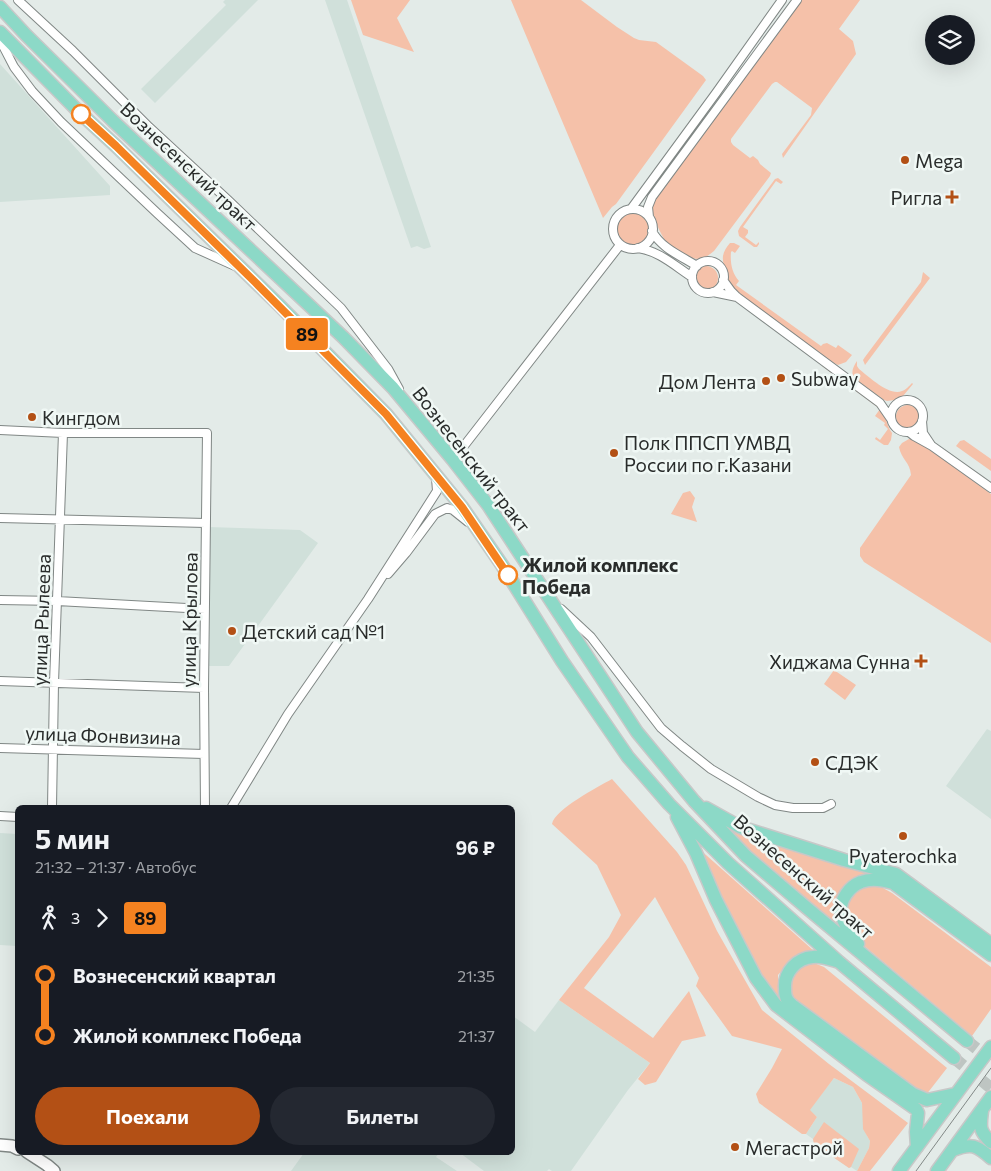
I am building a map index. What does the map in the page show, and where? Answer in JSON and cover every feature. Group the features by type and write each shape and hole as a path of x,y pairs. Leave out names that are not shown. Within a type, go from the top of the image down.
{"main road":[{"name":"Вознесенский тракт","path":"0,7 113,120 343,337 393,388 488,505 638,732 694,801 746,856 967,1041"},
{"name":"Вознесенский тракт","path":"0,32 79,112 243,269 386,414 462,507 502,565 562,661 628,758 669,804 728,863 840,962 954,1058"},
{"path":"694,801 740,827 844,860 896,874 991,944"},
{"path":"669,804 696,853 716,900 756,978 776,1004 866,1074 916,1109 918,1113 917,1147"},
{"path":"866,956 846,927 841,911 842,903 843,898 850,890 861,882 880,879 892,883 991,956"},
{"path":"840,962 822,957 812,957 800,961 789,971 785,980 786,998 792,1006 913,1094 927,1100 956,1094"},
{"path":"899,1171 991,1047"},
{"path":"937,1171 991,1097"},
{"path":"982,1111 980,1128 991,1142"},
{"path":"953,1150 972,1145 991,1158"}],"street":[{"path":"18,0 73,51 149,127 341,308 388,369 410,408"},
{"path":"630,209 782,0"},
{"path":"649,217 641,211 630,209 621,212 617,216 613,227 614,236 620,245 632,249 638,248 649,241 652,225 648,207 652,197 797,0"},
{"path":"0,40 14,67 32,91 156,213 194,248 243,269"},
{"path":"652,231 662,244 697,266"},
{"path":"453,460 620,245"},
{"path":"638,248 658,254 692,277"},
{"path":"713,292 721,286 723,280 722,271 716,264 707,261 694,269 693,282 699,290 737,297"},
{"path":"723,280 737,297 880,403 898,429 909,432 932,446 990,488"},
{"path":"891,419 891,414 896,405 905,400 913,401 922,411 924,433 932,446"},
{"path":"880,403 896,405"},
{"path":"909,432 917,428 922,421"},
{"path":"0,430 63,433"},
{"name":"улица Крылова","path":"63,433 207,433 204,688 205,805"},
{"name":"улица Рылеева","path":"52,805 54,683 63,433"},
{"path":"233,805 288,714 368,599 437,491 434,471"},
{"path":"368,599 435,514 447,508 453,510 480,534"},
{"path":"0,518 206,524"},
{"path":"0,600 205,609"},
{"path":"551,600 591,637 661,728 711,769 775,804 793,808 823,808 831,804"},
{"path":"0,681 204,688"},
{"name":"улица Фонвизина","path":"0,748 204,754"},
{"path":"0,816 15,817"},
{"path":"0,1145 15,1145"},
{"path":"32,1155 54,1171"}],"shaded area":[{"path":"225,0 258,0 155,103 141,89 226,5 223,2"},
{"path":"325,0 347,0 431,247 424,249 417,246 411,248"},
{"path":"351,0 410,0 397,18 414,52 363,35"},
{"path":"511,0 581,0 634,38 656,42 706,80 616,204 603,218"},
{"path":"800,0 860,0 839,29 853,41 856,54 783,158 782,154 811,115 812,108 777,82 772,84 731,139 733,145 750,158 753,156 758,160 771,173 770,176 714,251 700,259 687,256 669,244 662,235 652,211 654,200"},
{"path":"0,64 110,186 110,195 0,202"},
{"path":"778,178 783,182 781,184 776,181 743,227 748,230 745,237 756,245 759,242 757,247 754,247 739,236 738,231 775,179"},
{"path":"633,212 645,217 650,229 645,241 633,246 621,241 616,229 621,217"},
{"path":"730,243 740,246 735,253 731,252 732,268 739,281 736,285 821,346 827,343 836,348 838,345 852,355 846,362 838,365 834,363 731,289 723,259"},
{"path":"701,266 711,266 718,273 718,283 711,290 701,290 694,283 694,273"},
{"path":"923,272 930,278 865,365 863,360 921,282"},
{"path":"857,361 859,369 885,389 897,392 913,384 903,396 895,400 884,400 855,379 853,370"},
{"path":"823,365 881,409 892,433 888,445 884,445 875,439 876,437 880,440 888,429 884,425 885,423 875,416 880,409"},
{"path":"908,405 916,409 920,417 916,425 908,429 900,425 896,417 900,409"},
{"path":"909,439 917,440 991,494 991,643 864,562 860,556 860,548 911,475 899,447"},
{"path":"964,440 991,459 991,471 956,446 960,441"},
{"path":"690,491 695,498 692,507 697,522 671,514 683,493"},
{"name":"Детский сад №1","path":"208,527 300,530 318,543 229,666 209,666 210,576"},
{"path":"834,670 856,685 845,700 824,684"},
{"path":"987,729 991,731 991,819 946,786"},
{"path":"612,779 677,852 686,865 717,931 762,1010 829,1064 908,1123 870,1171 857,1171 869,1148 870,1141 863,1129 862,1103 853,1087 834,1078 810,1110 817,1117 806,1134 802,1134 759,1103 756,1094 782,1049 732,1036 696,986 699,978 655,897 584,988 653,1038 689,991 706,1036 682,1041 656,1082 645,1085 638,1079 650,1063 559,1000 609,937 621,915 597,865 552,824 555,818 569,805"},
{"path":"726,826 879,873 860,875 847,885 834,909 836,926 747,851"},
{"path":"0,833 15,834 15,946 0,945"},
{"path":"697,847 814,951 793,957 778,975 780,1003 759,972"},
{"path":"874,886 892,893 991,967 991,1009 972,1036 844,929 847,901 858,889"},
{"path":"814,963 824,967 947,1068 926,1095 917,1094 790,997 793,974 800,967"},
{"path":"559,1000 650,1063 628,1090 571,1171 552,1171 549,1169 547,1171 484,1171 463,1155 515,1155 515,1017 535,1032"},
{"path":"834,1078 853,1087 862,1103 866,1134 870,1141 869,1148 857,1171 851,1167 849,1168 814,1144 813,1139 806,1134 817,1117 809,1110"},
{"path":"824,1122 859,1149 851,1167 849,1168 814,1144 813,1139"},
{"path":"303,1155 438,1155 436,1157 457,1171 291,1171"}],"tunnel":[{"path":"967,1041 991,1060"},
{"path":"954,1058 991,1088"}],"tram line":[{"path":"916,1171 991,1068"}],"bus line":[{"name":"89","path":"81,114 280,306 386,414 462,507 508,575"}],"place":[{"name":"Mega","path":"905,160"},
{"name":"Ригла","path":"952,197"},
{"name":"Subway","path":"781,378"},
{"name":"Дом Лента","path":"766,381"},
{"name":"Кингдом","path":"32,417"},
{"name":"Полк ППСП УМВД России по г.Казани","path":"614,453"},
{"name":"Жилой комплекс Победа","path":"508,575"},
{"name":"Детский сад №1","path":"232,631"},
{"name":"Хиджама Сунна","path":"921,661"},
{"name":"СДЭК","path":"815,762"},
{"name":"Pyaterochka","path":"903,836"},
{"name":"Мегастрой","path":"735,1147"}]}
